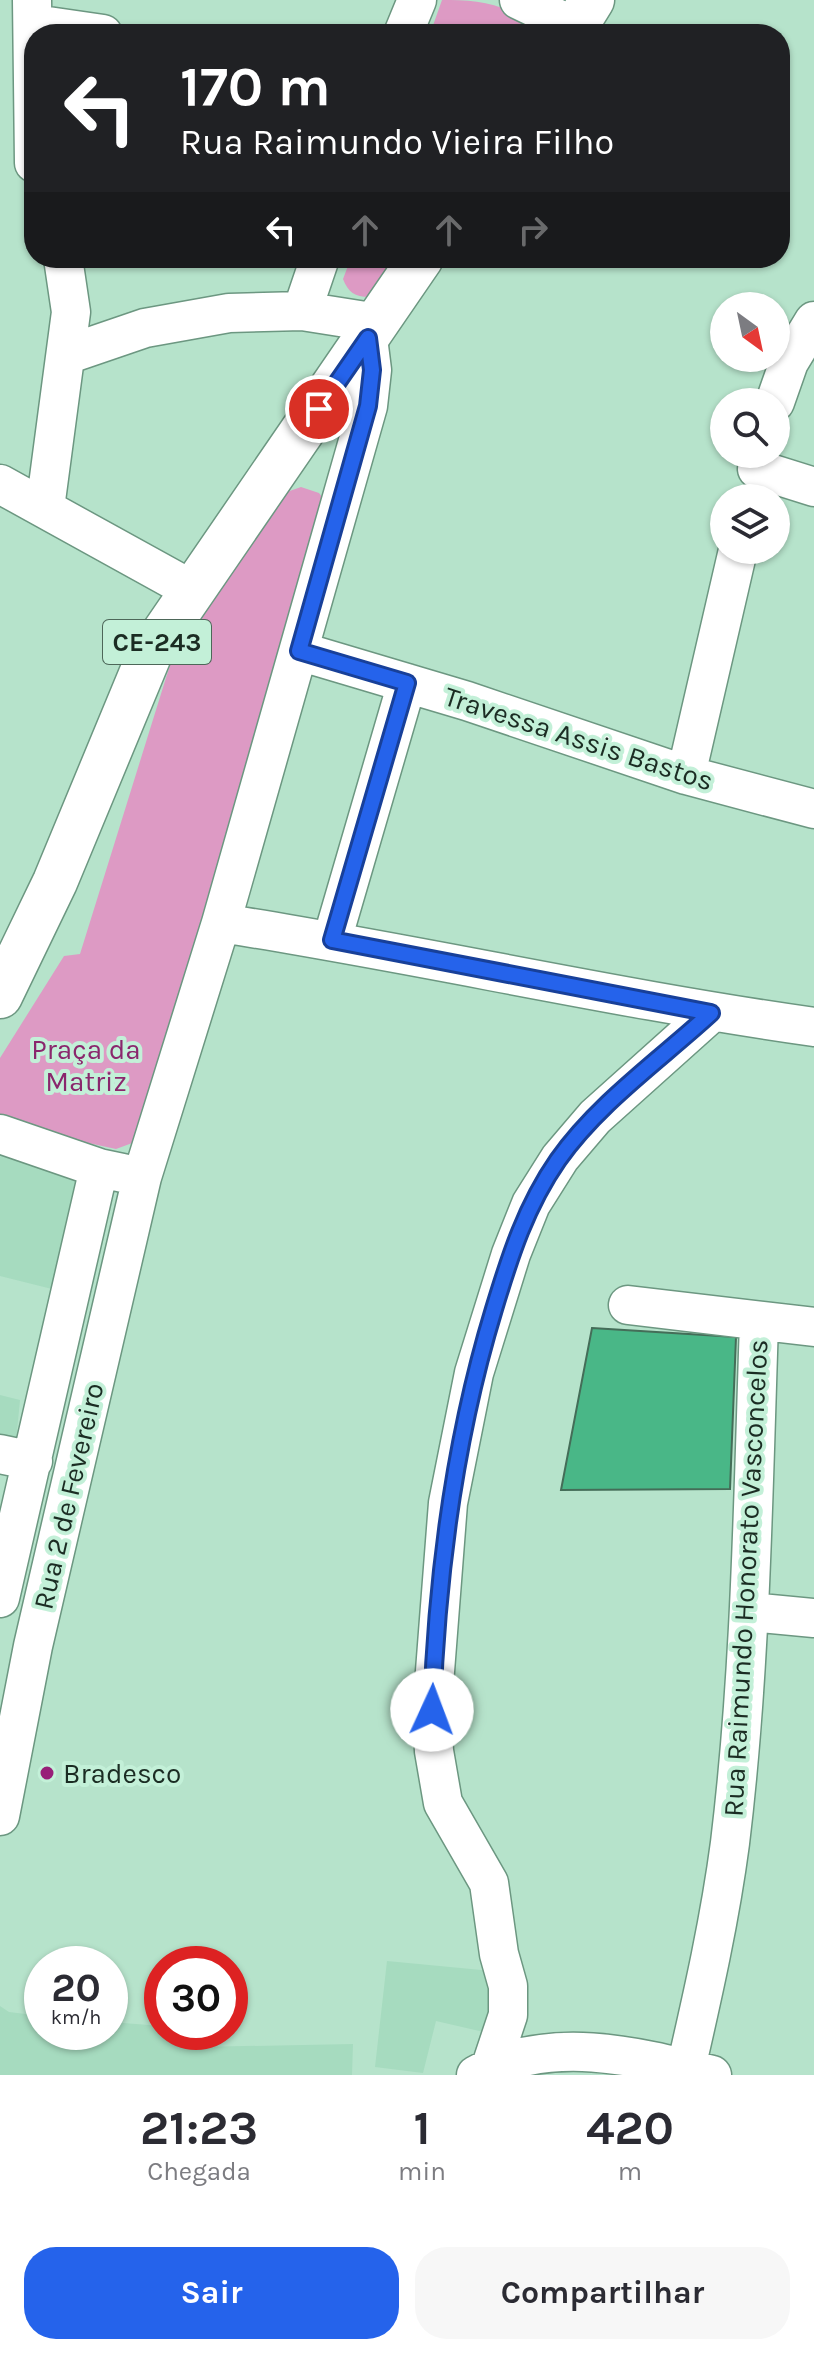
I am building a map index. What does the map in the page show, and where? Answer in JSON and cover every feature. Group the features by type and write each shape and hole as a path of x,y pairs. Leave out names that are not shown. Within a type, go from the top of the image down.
{"main road":[{"name":"CE-243","path":"0,996 55,882 150,653 414,268"}],"street":[{"path":"407,24 417,0"},
{"path":"519,0 579,20"},
{"path":"33,12 71,24"},
{"path":"45,508 71,312 64,268"},
{"path":"302,311 317,268"},
{"path":"66,355 145,328 229,313 302,311 373,331"},
{"path":"780,388 789,362 814,321"},
{"name":"Rua 2 de Fevereiro","path":"0,1816 33,1646 142,1177 221,923 368,406 373,331"},
{"path":"756,474 814,487"},
{"path":"0,484 192,590"},
{"path":"686,775 735,564"},
{"name":"Travessa Assis Bastos","path":"299,651 407,683 686,775 814,809"},
{"path":"332,940 407,683"},
{"path":"221,923 332,940 711,1013 814,1027"},
{"path":"484,2073 508,2015 508,1986 499,1954 489,1883 443,1803 434,1751 434,1655 448,1503 474,1373 531,1204 560,1158 595,1117 711,1013"},
{"path":"0,1134 99,1168 142,1177"},
{"name":"Rua 2 de Fevereiro","path":"0,1598 16,1458 99,1168"},
{"name":"Rua Raimundo Honorato Vasconcelos","path":"628,1305 759,1323 814,1327"},
{"name":"Rua Raimundo Honorato Vasconcelos","path":"699,2072 712,1955 730,1842 749,1612 759,1323"},
{"path":"749,1612 814,1618"},
{"path":"508,2015 543,2064"},
{"path":"484,2073 599,2052 699,2072"}],"shaded area":[{"path":"0,1149 80,1172 52,1289 0,1276"},
{"path":"0,1395 20,1400 15,1452 0,1449"},
{"path":"387,1961 492,1971 488,2033 436,2021 423,2073 375,2067"},
{"path":"0,2006 9,2012 24,2014 24,2050 128,2050 128,2023 144,2025 144,2050 248,2050 248,2046 353,2044 352,2075 0,2075"}],"green space":[{"path":"442,0 493,5 516,15 527,24 434,24"},
{"path":"347,268 392,268 369,297 353,293 343,279"},
{"name":"Praça da Matriz","path":"301,487 319,493 330,508 135,1142 116,1149 0,1124 0,1058 64,956 80,954 170,665 284,493"}],"building":[{"path":"592,1328 736,1337 730,1489 561,1490"}],"place":[{"name":"Bradesco","path":"47,1773"}],"route":[{"path":"319,409 368,338 371,393 299,651 407,683 332,940 711,1013 595,1117 560,1158 531,1204 511,1254 474,1373 448,1503 432,1710"}]}
